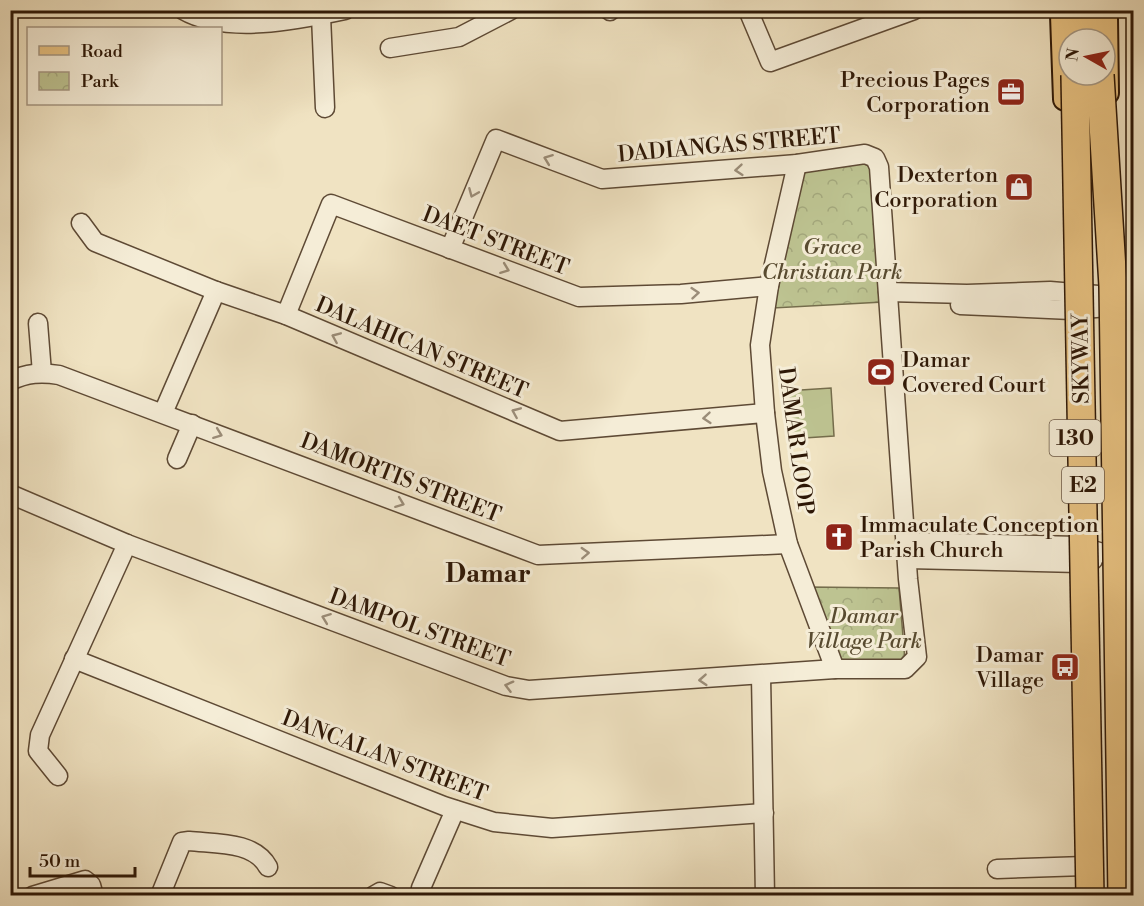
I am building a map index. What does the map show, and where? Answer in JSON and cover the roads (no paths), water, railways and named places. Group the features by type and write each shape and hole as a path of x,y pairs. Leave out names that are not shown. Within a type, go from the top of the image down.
{"highway":[{"path":"1074,10 1075,27"},
{"path":"1098,10 1098,27"},
{"name":"SKYWAY","path":"1075,87 1090,896"},
{"name":"SKYWAY","path":"1101,87 1113,286 1122,896"}],"main road":[{"name":"130","path":"1062,10 1086,896"},
{"name":"130","path":"1106,10 1110,558 1124,867 1116,896"},
{"path":"1085,866 1124,867"}],"street":[{"path":"183,10 197,19 227,24 321,15 345,10"},
{"path":"390,48 459,37 511,10"},
{"path":"748,10 770,62 914,10"},
{"path":"321,15 325,108"},
{"name":"DADIANGAS STREET","path":"450,249 496,140 602,179 797,164 865,154 875,158 879,167 889,298"},
{"name":"DAMAR LOOP","path":"797,164 769,286 760,345 772,471 788,544 834,669"},
{"name":"DAET STREET","path":"286,315 331,204 579,297 681,294 769,286"},
{"name":"DALAHICAN STREET","path":"81,223 95,242 216,291 286,315 560,431 765,413"},
{"path":"163,413 216,291"},
{"path":"834,669 905,669 917,657 906,551 889,298 1108,301 1132,298"},
{"path":"38,323 42,373"},
{"name":"DAMORTIS STREET","path":"10,381 23,375 42,373 59,375 538,555 788,544"},
{"path":"177,459 192,424"},
{"name":"DAMPOL STREET","path":"10,494 126,544 506,686 537,692 834,669"},
{"path":"58,776 38,751 40,735 126,544"},
{"path":"906,551 1078,554 1134,562"},
{"name":"DANCALAN STREET","path":"74,659 455,810 494,822 552,828 764,813"},
{"path":"761,676 765,896"},
{"path":"423,896 421,888 455,810"},
{"path":"160,896 177,849 182,842 250,849 263,858 268,867"},
{"path":"997,869 1085,866"},
{"path":"32,896 85,880 91,885 93,896"},
{"path":"373,896 380,892 391,896"}],"place":[{"name":"Precious Pages Corporation","path":"1011,92"},
{"name":"Dexterton Corporation","path":"1019,187"},
{"name":"Damar Covered Court","path":"881,372"},
{"name":"Immaculate Conception Parish Church","path":"839,537"},
{"name":"Damar Village","path":"1065,667"}],"district":[{"name":"Damar","path":"488,573"}],"park label":[{"name":"Grace Christian Park","path":"832,258"},
{"name":"Damar Village Park","path":"864,628"}]}
